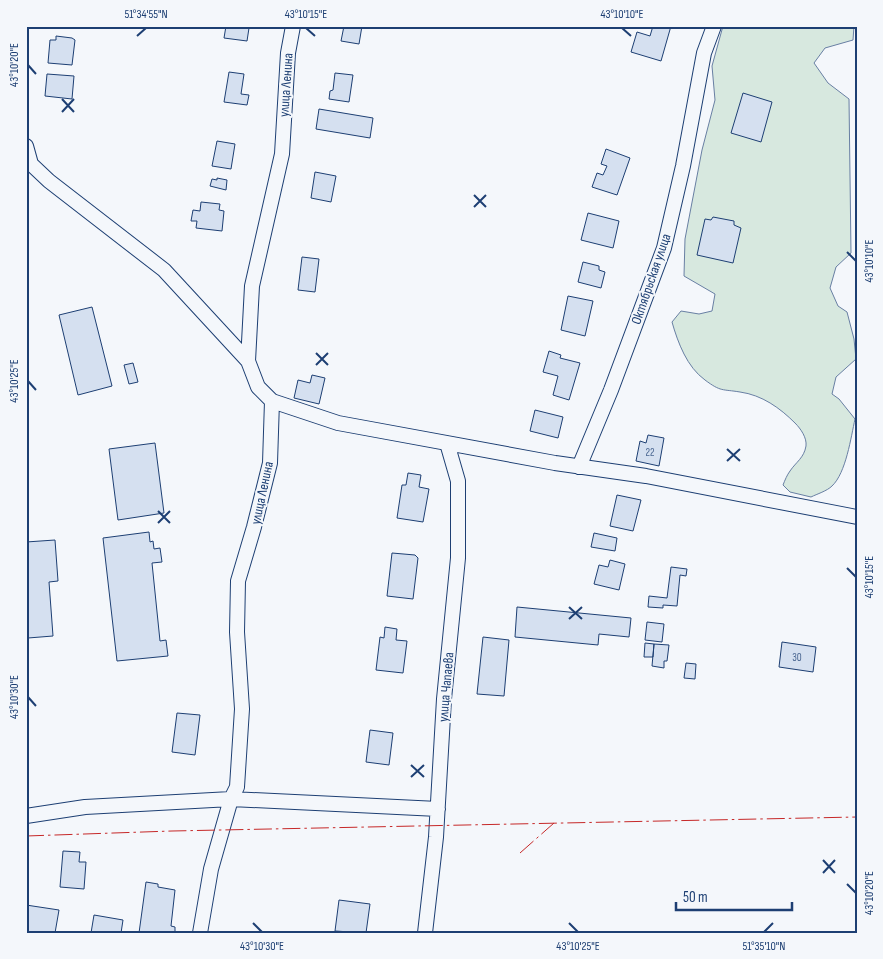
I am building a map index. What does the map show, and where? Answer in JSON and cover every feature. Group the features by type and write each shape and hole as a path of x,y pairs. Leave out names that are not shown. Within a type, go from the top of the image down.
{"street":[{"name":"улица Ленина","path":"200,933 211,869 231,800 237,787 242,709 237,632 238,581 270,463 272,401 258,387 248,361 252,286 282,154 288,53 293,26"},
{"name":"Октябрьская улица","path":"579,467 611,390 664,248 704,53 714,26"},
{"path":"26,146 32,164 49,182 164,270 248,361"},
{"path":"272,401 338,423 579,467 646,476 857,517"},
{"name":"улица Чапаева","path":"425,933 436,837 444,699 458,558 458,481 447,443"},
{"path":"27,815 86,807 231,800 438,809"}],"shaded area":[{"path":"723,26 854,26 853,40 825,48 814,63 828,83 849,99 851,253 836,267 830,288 838,306 847,312 854,339 856,359 836,377 832,394 839,399 855,419 841,473 832,486 811,497 790,492 783,485 805,450 806,440 799,428 783,412 763,399 718,388 699,375 688,361 680,346 672,322 681,311 699,314 712,311 715,294 684,276 685,239 702,150 715,100 712,66"}],"building":[{"path":"226,26 249,28 247,41 224,38"},
{"path":"344,26 362,26 359,44 341,41"},
{"path":"653,26 671,26 661,61 631,52 637,32 650,36"},
{"path":"56,36 75,40 72,65 48,63 50,40 56,40"},
{"path":"229,72 244,74 241,94 249,95 247,105 224,102"},
{"path":"335,73 353,75 349,102 329,99 330,91 333,90"},
{"path":"47,74 74,76 72,99 45,96"},
{"path":"743,93 772,102 761,142 731,133"},
{"path":"319,109 373,118 370,138 316,129"},
{"path":"217,141 235,144 231,169 212,166"},
{"path":"606,149 630,158 617,195 592,187 597,173 603,175 607,166 601,164"},
{"path":"315,172 336,176 331,202 311,198"},
{"path":"217,178 227,180 226,190 210,186 212,179 217,180"},
{"path":"201,202 220,204 219,210 224,211 222,231 196,228 197,221 191,221 193,210 200,211"},
{"path":"588,213 619,221 613,248 581,240"},
{"path":"713,217 734,221 734,225 741,228 733,263 697,255 705,219 711,220"},
{"path":"302,257 319,259 315,292 298,290"},
{"path":"583,262 599,266 599,270 605,272 601,288 578,282"},
{"path":"568,296 593,301 585,336 561,330"},
{"path":"92,307 112,386 78,395 59,315"},
{"path":"549,351 561,355 560,358 580,363 569,400 553,395 558,376 543,372"},
{"path":"133,363 138,382 129,384 124,365"},
{"path":"312,375 325,378 319,404 294,398 298,380 310,383"},
{"path":"535,410 563,417 558,438 530,431"},
{"path":"648,435 664,438 659,466 636,461 640,441 646,443"},
{"path":"155,443 164,513 118,520 109,449"},
{"path":"408,473 421,475 419,487 429,489 423,522 397,518 402,485 406,485"},
{"path":"617,495 641,500 633,531 610,526"},
{"path":"149,532 150,542 153,541 154,549 160,548 162,562 152,563 160,641 166,640 168,656 117,661 103,538"},
{"path":"594,533 617,538 615,551 591,547"},
{"path":"55,540 58,581 49,582 53,636 28,638 26,542"},
{"path":"392,553 415,555 418,558 413,599 387,596"},
{"path":"610,560 625,564 619,590 594,584 599,565 608,567"},
{"path":"671,567 687,569 686,576 680,575 677,606 663,605 663,608 648,607 649,596 667,598"},
{"path":"517,607 631,618 629,637 599,634 598,645 515,637"},
{"path":"647,622 664,624 662,642 645,640"},
{"path":"385,627 397,629 396,640 407,641 403,673 376,670 380,637 384,638"},
{"path":"483,637 509,640 504,696 477,694"},
{"path":"782,642 816,647 813,672 779,667"},
{"path":"645,643 654,644 653,657 644,657"},
{"path":"654,644 669,645 664,668 652,666"},
{"path":"686,663 696,664 695,679 684,678"},
{"path":"177,713 200,715 195,755 172,752"},
{"path":"370,730 393,733 389,765 366,762"},
{"path":"63,851 80,852 79,862 86,862 84,889 60,887"},
{"path":"146,882 158,884 158,887 175,890 171,926 175,927 175,933 139,933"},
{"path":"339,900 370,904 366,933 335,931"},
{"path":"26,905 59,910 55,933 26,933"},
{"path":"94,915 123,920 121,933 91,933"}],"power":[{"path":"26,836 172,831 857,817"},
{"path":"520,853 554,823"}]}
